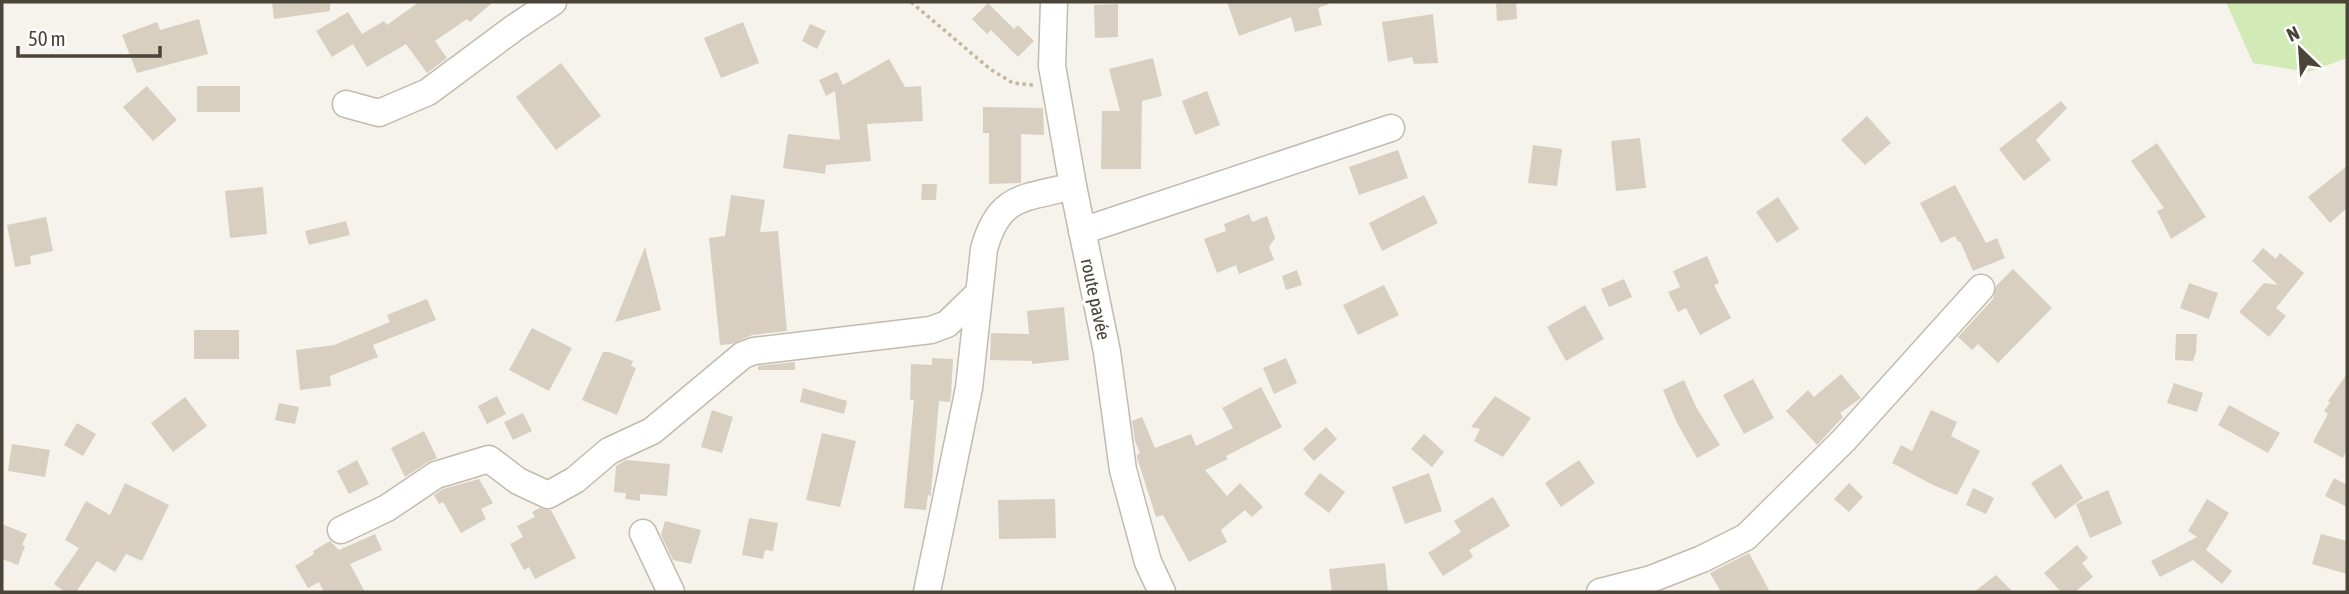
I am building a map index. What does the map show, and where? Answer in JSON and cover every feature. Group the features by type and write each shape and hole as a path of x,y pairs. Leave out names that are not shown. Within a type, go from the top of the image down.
{"street":[{"path":"346,104 379,113 428,92 553,2"},
{"name":"route pavée","path":"1054,2 1052,66 1107,352 1123,470 1149,562 1162,592"},
{"path":"1082,231 1391,128"},
{"path":"927,592 969,388 984,249 996,216 1016,201 1073,186"},
{"path":"1600,592 1651,579 1702,559 1746,537 1844,440 1981,288"},
{"path":"341,530 387,508 436,475 489,459 518,481 548,495 575,480 609,451 652,432 743,355 754,351 931,330 947,324 979,293"},
{"path":"643,533 671,592"}],"path":[{"path":"911,2 990,69 1013,83 1056,86"}],"green space":[{"path":"2226,2 2347,2 2347,58 2308,72 2253,63"}],"building":[{"path":"272,2 330,2 330,11 274,19"},
{"path":"419,2 493,2 470,22 467,19 435,41 447,58 427,73 406,44 367,67 353,44 332,57 316,31 348,12 362,34 384,21 387,25"},
{"path":"1227,2 1329,4 1318,8 1322,25 1295,32 1291,17 1239,36"},
{"path":"1496,2 1516,2 1517,19 1497,21"},
{"path":"988,3 1014,29 1018,25 1034,41 1018,57 991,30 987,34 972,19"},
{"path":"1118,4 1118,37 1095,38 1094,5"},
{"path":"1433,14 1438,63 1414,64 1412,57 1388,62 1382,22"},
{"path":"199,19 208,54 137,73 122,35 157,22 160,30"},
{"path":"743,22 759,63 721,78 704,38"},
{"path":"810,24 826,31 817,49 802,41"},
{"path":"1153,58 1162,96 1142,101 1141,169 1101,169 1102,111 1120,111 1109,69"},
{"path":"889,59 905,87 921,86 923,121 867,124 871,161 826,165 825,174 783,168 788,134 840,140 835,91 826,96 819,80 837,72 843,85"},
{"path":"561,63 601,116 556,150 516,97"},
{"path":"147,86 177,120 153,141 123,107"},
{"path":"197,86 240,86 240,112 197,112"},
{"path":"1207,91 1220,125 1195,135 1182,101"},
{"path":"2061,101 2067,108 2036,140 2051,160 2024,181 1999,149"},
{"path":"983,107 1043,108 1044,135 1021,134 1021,183 989,184 989,133 983,133"},
{"path":"1867,116 1891,143 1865,165 1841,140"},
{"path":"1640,138 1646,188 1616,191 1611,141"},
{"path":"2157,143 2206,217 2171,239 2157,211 2164,208 2131,161"},
{"path":"1533,145 1562,149 1557,186 1528,183"},
{"path":"1398,150 1408,178 1359,195 1349,167"},
{"path":"2347,166 2347,208 2330,223 2308,197"},
{"path":"922,184 937,184 936,200 921,200"},
{"path":"1955,185 1986,243 1997,238 2005,258 1973,271 1960,241 1958,242 1955,236 1941,243 1920,203"},
{"path":"263,187 267,234 230,238 225,191"},
{"path":"731,195 765,200 760,232 778,231 787,331 752,335 732,344 720,345 709,238 725,236"},
{"path":"1424,195 1438,223 1382,251 1369,223"},
{"path":"1778,197 1799,229 1777,243 1756,212"},
{"path":"1249,214 1252,222 1267,216 1275,238 1269,247 1274,260 1239,274 1236,265 1217,273 1204,239 1226,231 1224,224"},
{"path":"46,217 53,251 30,256 31,264 15,267 7,225"},
{"path":"346,221 350,235 309,245 305,231"},
{"path":"645,247 661,310 615,322"},
{"path":"2263,248 2276,259 2280,253 2304,273 2276,308 2286,316 2269,337 2239,312 2264,283 2278,285 2252,261"},
{"path":"1707,256 1719,283 1714,285 1731,318 1700,335 1686,308 1678,312 1668,292 1680,287 1673,271"},
{"path":"2013,269 2052,308 1998,363 1978,344 1972,350 1958,337 1993,299 1996,286"},
{"path":"1297,270 1302,285 1286,290 1282,276"},
{"path":"1624,279 1632,297 1609,307 1601,289"},
{"path":"2189,283 2218,293 2209,319 2180,308"},
{"path":"1384,285 1399,315 1358,335 1343,305"},
{"path":"427,299 436,320 373,345 378,357 330,376 331,386 300,390 296,350 334,345 390,322 387,315"},
{"path":"1585,305 1604,339 1566,361 1547,327"},
{"path":"1064,307 1069,360 1032,364 1032,361 990,360 991,333 1029,334 1027,311"},
{"path":"532,328 572,348 549,391 509,370"},
{"path":"194,330 239,330 239,359 194,359"},
{"path":"2176,334 2197,334 2193,361 2175,360"},
{"path":"603,352 633,361 631,366 636,368 617,415 582,400"},
{"path":"932,358 953,359 950,402 939,401 931,496 928,495 926,510 904,508 914,400 910,400 911,364 932,365"},
{"path":"1286,358 1297,383 1274,394 1263,368"},
{"path":"795,362 795,370 758,370 758,366"},
{"path":"1841,374 1861,398 1840,413 1843,417 1817,445 1786,411 1808,390 1814,397"},
{"path":"2347,374 2347,449 2343,458 2313,442 2328,414 2324,411 2330,403 2328,401"},
{"path":"1753,379 1774,418 1744,434 1723,395"},
{"path":"1684,380 1697,409 1720,445 1697,458 1677,423 1663,390"},
{"path":"2174,383 2203,393 2197,412 2167,403"},
{"path":"1261,387 1282,427 1205,470 1227,496 1240,483 1263,507 1252,517 1245,510 1221,530 1227,542 1189,562 1163,515 1156,517 1137,458 1140,453 1132,421 1142,417 1155,448 1191,434 1196,446 1233,428 1222,408"},
{"path":"803,388 847,401 844,414 800,402"},
{"path":"497,396 506,414 487,424 478,406"},
{"path":"1495,396 1531,418 1503,457 1474,441 1480,429 1471,427"},
{"path":"185,397 207,426 173,452 151,423"},
{"path":"279,403 299,407 295,424 275,420"},
{"path":"2229,405 2280,433 2268,453 2218,425"},
{"path":"712,410 733,417 722,453 701,447"},
{"path":"1931,410 1957,422 1951,436 1980,451 1957,495 1892,463 1901,445 1912,451"},
{"path":"523,413 532,431 513,440 504,422"},
{"path":"77,423 96,434 83,456 64,445"},
{"path":"1326,427 1337,439 1314,461 1303,449"},
{"path":"424,431 437,458 405,477 391,448"},
{"path":"822,433 856,441 840,507 806,500"},
{"path":"1424,434 1444,452 1432,467 1411,449"},
{"path":"12,444 50,450 45,477 8,471"},
{"path":"357,460 369,484 349,494 337,471"},
{"path":"626,460 670,464 667,496 640,494 640,501 625,499 626,493 614,492 616,466"},
{"path":"1579,460 1595,483 1561,507 1545,483"},
{"path":"2061,464 2083,498 2055,519 2031,483"},
{"path":"1320,473 1345,492 1329,513 1304,494"},
{"path":"1429,473 1442,511 1405,524 1392,487"},
{"path":"2334,478 2347,485 2347,507 2325,496"},
{"path":"479,479 493,503 481,509 486,519 461,533 443,502 439,504 434,495 443,489"},
{"path":"125,483 169,505 142,561 126,554 115,572 97,561 76,592 65,592 54,584 79,548 65,540 86,501 110,515"},
{"path":"1849,483 1863,497 1849,512 1834,499"},
{"path":"1973,488 1994,498 1986,514 1966,505"},
{"path":"2108,490 2122,524 2090,538 2076,504"},
{"path":"1493,497 1510,526 1469,550 1473,557 1443,576 1428,553 1461,532 1454,521"},
{"path":"1055,499 1056,538 999,539 998,500"},
{"path":"2207,499 2229,513 2206,550 2232,571 2222,584 2193,560 2160,577 2151,561 2197,537 2188,531"},
{"path":"539,508 551,510 576,558 535,579 529,567 524,570 510,544 523,537 517,526 535,517 532,512"},
{"path":"749,518 778,523 773,551 765,550 763,559 742,555"},
{"path":"665,521 701,530 691,564 673,560 661,535"},
{"path":"2,524 27,534 18,565 2,559"},
{"path":"375,534 382,550 350,564 365,592 324,592 319,582 308,588 295,566 330,541 339,550"},
{"path":"2321,534 2347,541 2347,574 2312,564"},
{"path":"2077,545 2088,558 2082,563 2093,577 2075,592 2061,592 2044,573"},
{"path":"1749,553 1770,592 1721,592 1710,573"},
{"path":"1385,563 1388,592 1332,592 1329,569"},
{"path":"1996,575 2013,592 1974,592"}]}
